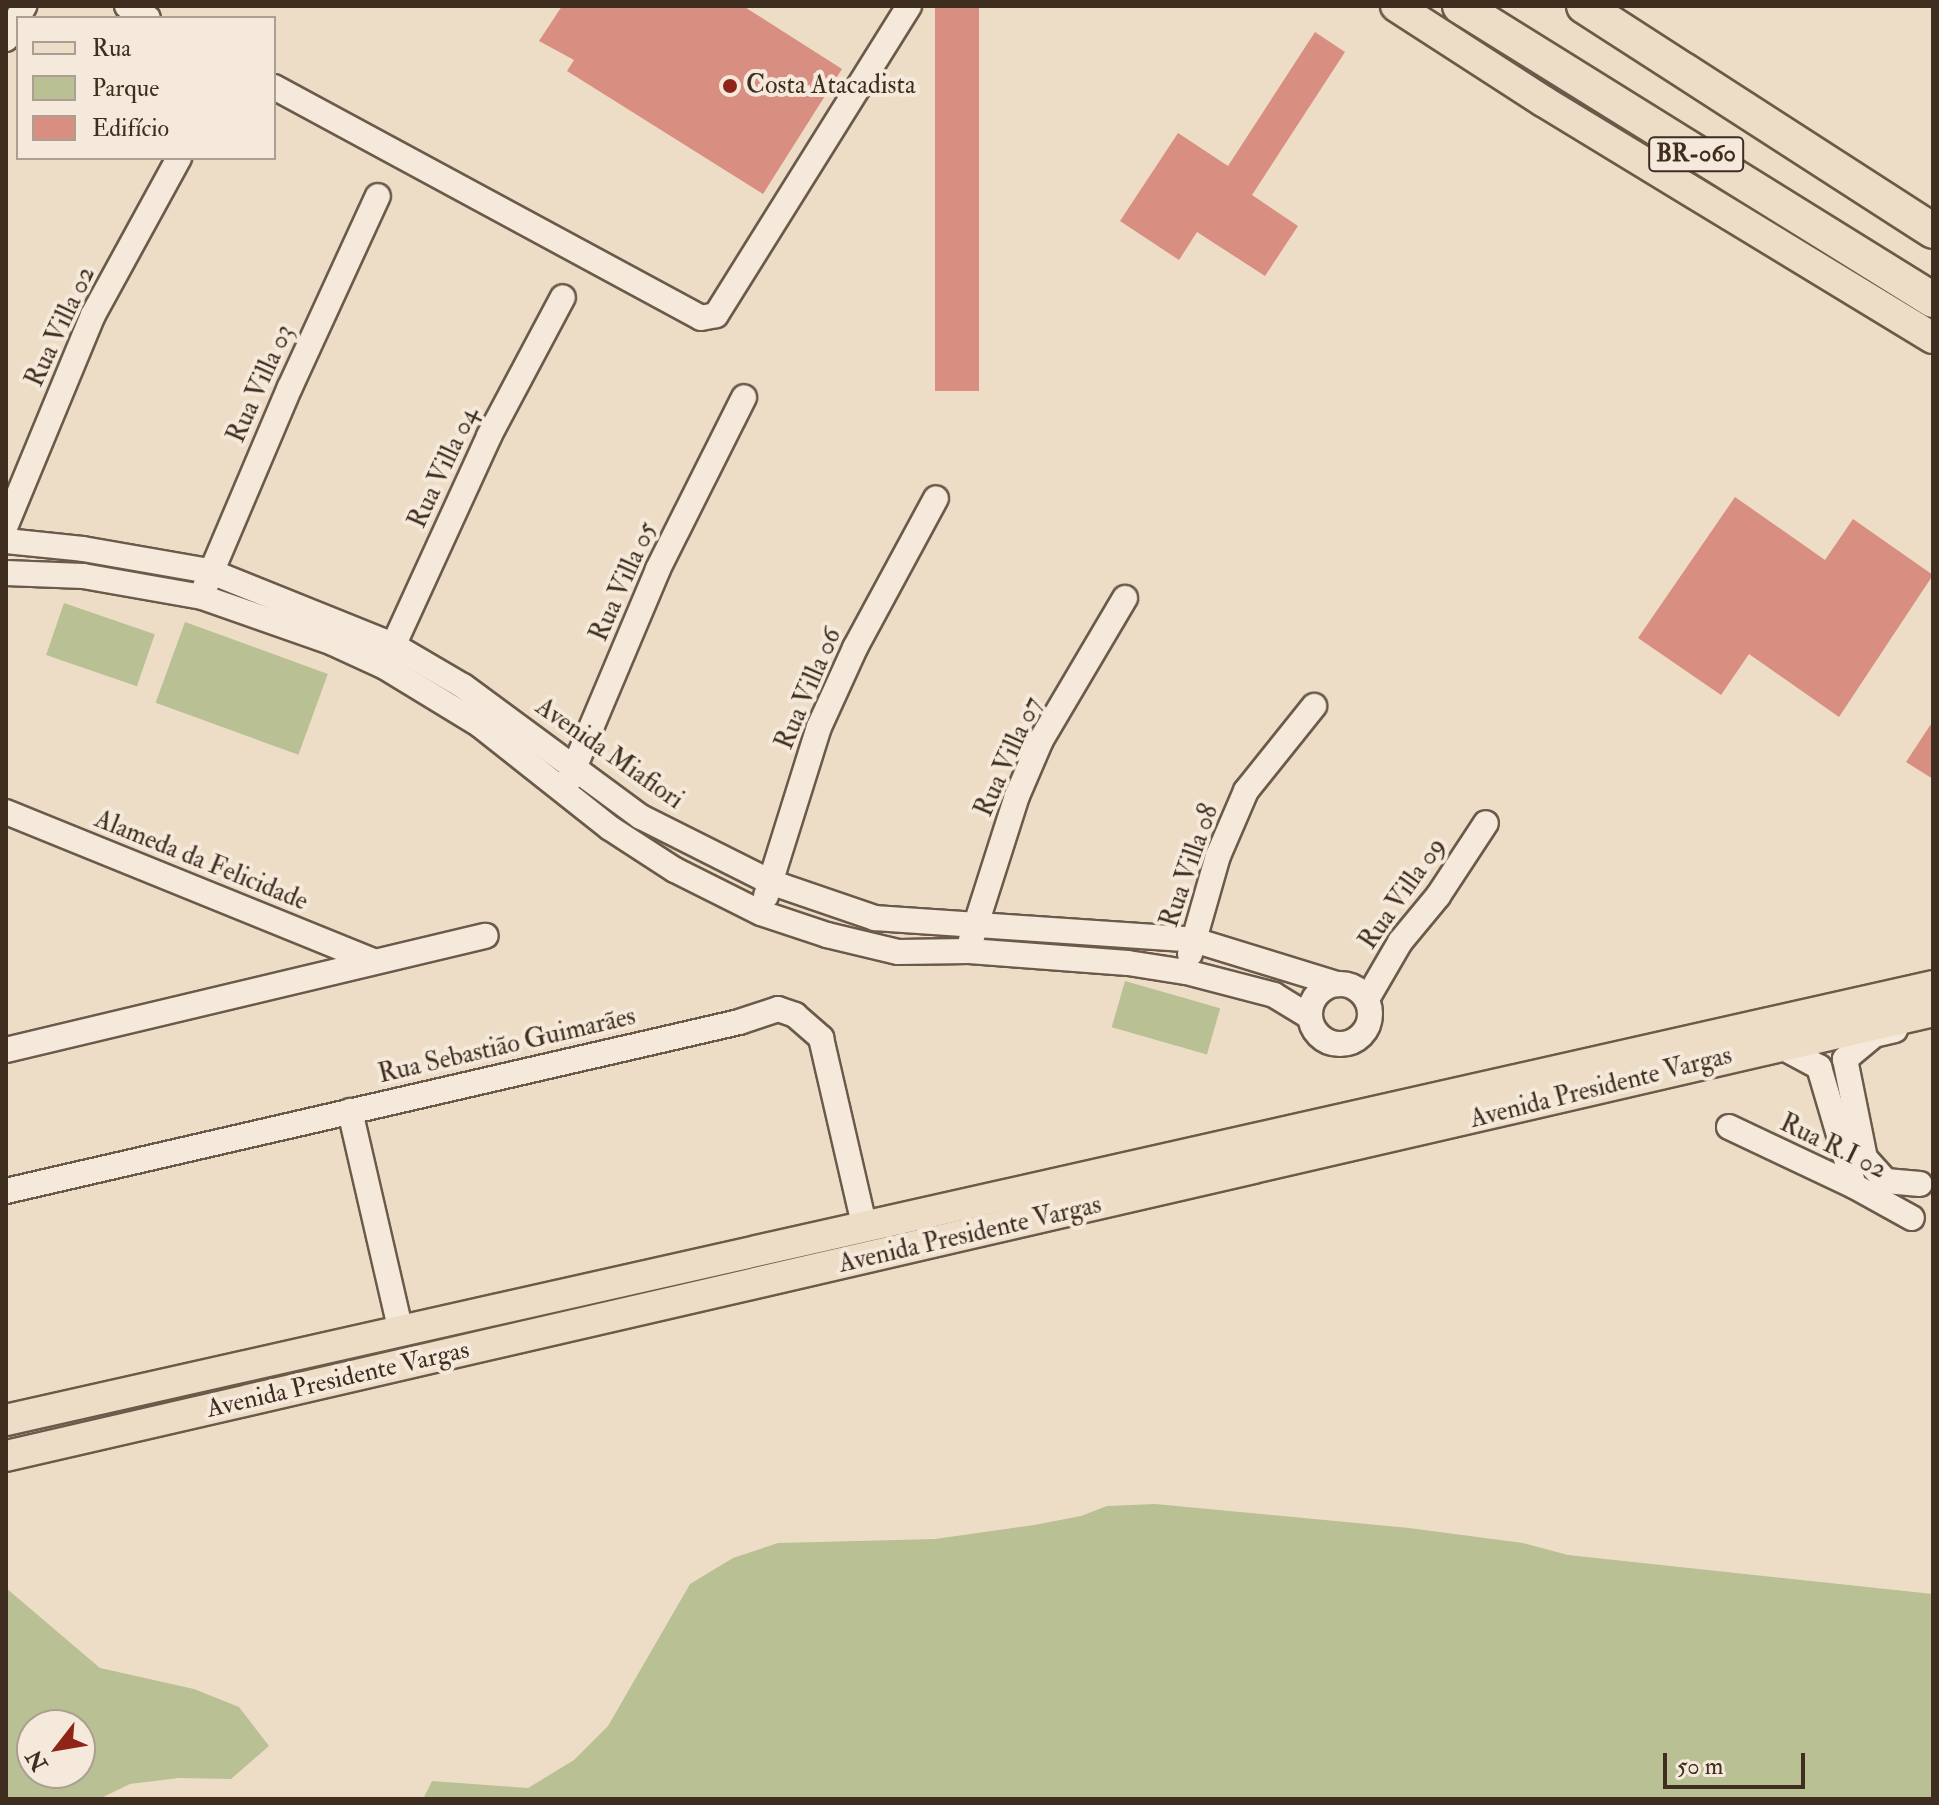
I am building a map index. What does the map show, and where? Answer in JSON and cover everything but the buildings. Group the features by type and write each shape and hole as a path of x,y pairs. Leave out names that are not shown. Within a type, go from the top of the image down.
{"highway":[{"name":"BR-060","path":"1460,6 1933,300"},
{"name":"BR-060","path":"1584,6 1933,231"},
{"path":"1614,6 1783,117 1807,149"}],"main road":[{"path":"1396,6 1543,101 1933,338"},
{"name":"Avenida Presidente Vargas","path":"6,1456 1933,986"},
{"name":"Avenida Presidente Vargas","path":"6,1420 865,1228 1192,1169 1933,1011"}],"street":[{"path":"127,6 144,16"},
{"path":"276,88 701,318 716,315 909,6"},
{"path":"6,39 16,21"},
{"name":"Rua Villa 02","path":"6,525 93,315 178,160"},
{"name":"Rua Villa 03","path":"202,597 209,571 378,196"},
{"name":"Rua Villa 04","path":"389,656 489,436 563,297"},
{"name":"Rua Villa 05","path":"563,793 658,569 744,397"},
{"name":"Rua Villa 06","path":"761,913 819,727 855,648 936,498"},
{"name":"Avenida Miafiori","path":"6,541 83,549 209,571 389,656 463,686 576,766 641,817 770,882 875,918 971,939 1186,972 1274,995 1310,1017"},
{"name":"Avenida Miafiori","path":"6,573 83,576 202,597 319,637 389,656 563,793 675,870 761,913 898,952 971,939 1012,926 1194,940 1337,984"},
{"name":"Rua Villa 07","path":"971,939 1017,796 1041,740 1125,598"},
{"name":"Rua Villa 08","path":"1186,972 1218,856 1246,791 1314,706"},
{"name":"Alameda da Felicidade","path":"6,812 375,962"},
{"name":"Rua Villa 09","path":"1367,999 1400,942 1438,896 1486,823"},
{"path":"6,1050 486,936"},
{"path":"1337,984 1349,985 1367,999 1369,1022 1355,1040 1332,1043 1322,1037 1310,1017 1317,995 1337,984"},
{"name":"Rua Sebastião Guimarães","path":"6,1191 739,1022 778,1009 795,1015 821,1038 865,1228"},
{"path":"1778,1045 1819,1067 1845,1059 1874,1035 1933,1021"},
{"path":"1845,1059 1865,1158 1886,1181 1926,1183"},
{"path":"1819,1067 1854,1186"},
{"path":"350,1111 401,1332"},
{"name":"Rua R.I 02","path":"1729,1127 1854,1186 1922,1223"},
{"path":"1922,1223 1907,1203 1926,1183"}],"green space":[{"path":"64,603 155,634 137,686 46,655"},
{"path":"185,622 328,674 298,755 156,703"},
{"path":"1125,981 1220,1008 1207,1054 1112,1027"},
{"path":"1155,1504 1409,1528 1523,1543 1568,1555 1933,1594 1933,1799 423,1799 432,1781 528,1788 574,1760 608,1726 690,1584 733,1558 778,1543 935,1539 1081,1516 1107,1506"},
{"path":"6,1588 100,1668 194,1689 239,1707 269,1746 231,1779 179,1778 130,1784 99,1799 6,1799"}],"place":[{"name":"Costa Atacadista","path":"730,86"}]}
